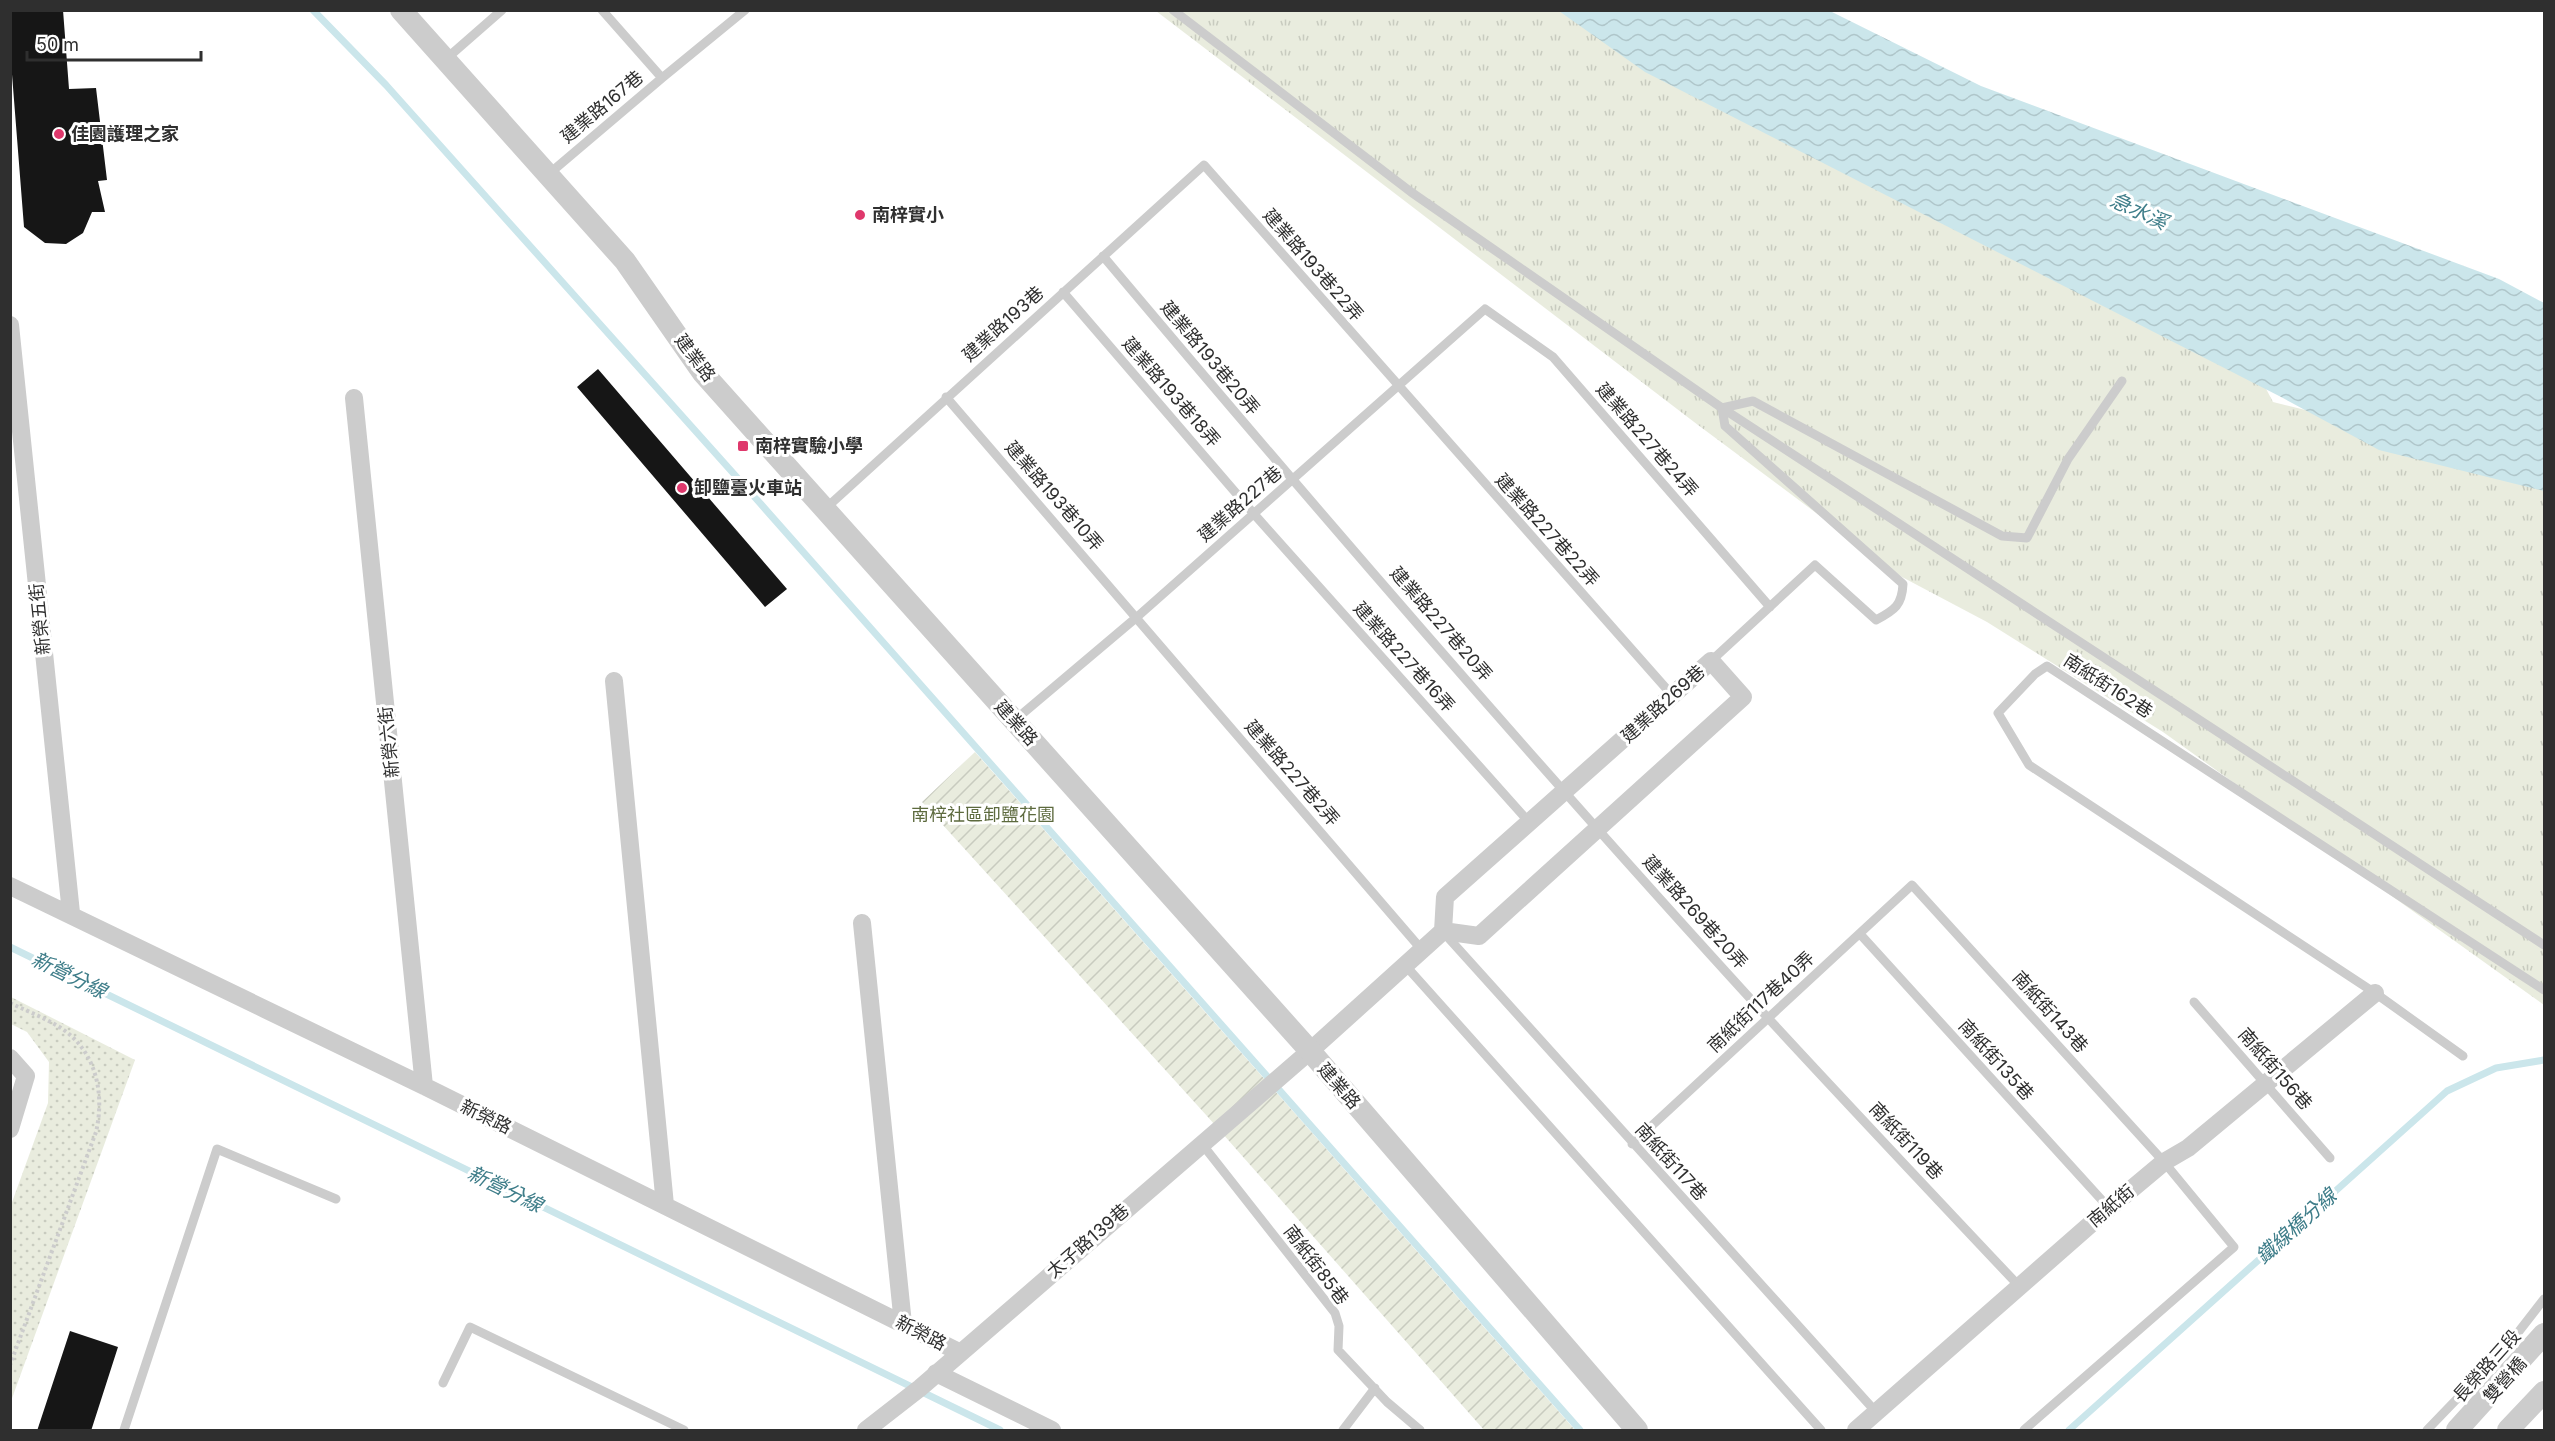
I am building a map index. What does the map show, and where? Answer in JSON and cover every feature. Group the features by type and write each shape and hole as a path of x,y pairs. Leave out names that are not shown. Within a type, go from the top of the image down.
{"street":[{"name":"建業路","path":"401,10 550,173 625,261 703,373 1310,1051 1638,1431"},
{"name":"新榮五街","path":"10,325 71,914"},
{"name":"新榮六街","path":"354,398 424,1086"},
{"name":"建業路269巷","path":"1711,661 1743,697 1479,936 1443,931 1445,897 1711,661"},
{"path":"614,681 665,1205"},
{"name":"新榮路","path":"10,886 424,1086 959,1352"},
{"path":"862,923 903,1324"},
{"path":"1310,1051 1443,931"},
{"name":"南紙街","path":"1856,1431 2109,1208 2164,1162 2188,1148 2375,993"},
{"name":"太子路139巷","path":"866,1431 920,1388 1310,1051"},
{"path":"10,1058 26,1076 10,1129"},
{"name":"雙營橋","path":"2460,1428 2544,1334"},
{"path":"936,1373 1052,1431"},
{"name":"雙營橋","path":"2508,1431 2544,1392"}],"lane":[{"path":"446,60 502,10"},
{"name":"建業路167巷","path":"550,173 662,78 602,10"},
{"path":"662,78 745,10"},
{"path":"1173,10 1411,192 1722,408 2544,945"},
{"name":"建業路193巷","path":"826,508 1204,165"},
{"name":"建業路193巷22弄","path":"1204,165 1398,387"},
{"name":"建業路193巷20弄","path":"1103,256 1292,480"},
{"name":"建業路193巷18弄","path":"1063,292 1254,514"},
{"name":"建業路227巷","path":"1014,720 1137,617 1485,309"},
{"name":"建業路227巷24弄","path":"1485,309 1553,357 1770,607"},
{"path":"1722,408 1753,401 2002,536 2027,538 2068,459 2122,381"},
{"name":"建業路227巷22弄","path":"1398,387 1672,695"},
{"name":"建業路193巷10弄","path":"946,397 1137,617"},
{"path":"1711,661 1815,565 1876,620 1889,614 1902,600 1903,584 1725,426 1722,408"},
{"name":"建業路227巷20弄","path":"1292,480 1598,828"},
{"name":"建業路227巷16弄","path":"1254,514 1529,822"},
{"name":"建業路227巷2弄","path":"1137,617 1422,950"},
{"name":"南紙街162巷","path":"2463,1056 2375,993 2029,765 1998,712 2035,674 2047,666 2544,990"},
{"name":"建業路269巷20弄","path":"1598,828 1768,1018"},
{"name":"南紙街117巷40弄","path":"1632,1144 1912,885"},
{"name":"南紙街143巷","path":"1912,885 2164,1162 2234,1247 2024,1431"},
{"name":"南紙街117巷","path":"1443,931 1632,1144 1876,1412"},
{"name":"南紙街135巷","path":"1860,934 2109,1208"},
{"path":"1405,965 1821,1431"},
{"name":"南紙街156巷","path":"2194,1002 2330,1158"},
{"name":"南紙街119巷","path":"1768,1018 2019,1286"},
{"name":"南紙街85巷","path":"1202,1144 1335,1313 1339,1326 1338,1350 1420,1431"},
{"path":"124,1431 217,1149 336,1199"},
{"name":"長榮路三段","path":"2427,1431 2506,1348 2544,1299"},
{"path":"442,1383 470,1327 684,1431"},
{"path":"1343,1431 1375,1388"}],"path":[{"path":"10,1003 61,1028 76,1041 91,1064 99,1086 102,1108 96,1132 10,1365"}],"green space":[{"path":"1156,11 1644,11 2235,330 2273,402 2544,468 2544,1005 2163,732 1987,622 1902,577 1698,425"},
{"name":"南梓社區卸鹽花園","path":"975,752 1575,1430 1484,1430 1207,1116 922,802"},
{"path":"11,997 135,1060 11,1401 11,1205 48,1103 49,1062 27,1032 11,1024"}],"water":[{"name":"急水溪","path":"1559,11 1830,11 1981,86 2499,279 2544,303 2544,491 2379,450 2283,398 1645,72"}],"building":[{"name":"佳園護理之家","path":"10,10 63,10 69,89 96,88 107,180 98,181 105,212 92,212 83,233 66,244 45,243 24,227 10,49"},
{"name":"卸鹽臺火車站","path":"598,369 787,589 765,607 577,387"},
{"path":"70,1331 118,1347 91,1431 37,1431"}],"waterway":[{"path":"313,10 386,85 759,502 1580,1430"},
{"name":"新營分線","path":"10,947 1000,1430"},
{"name":"鐵線橋分線","path":"2069,1430 2447,1091 2496,1068 2544,1060"}],"place":[{"name":"佳園護理之家","path":"59,134"},
{"name":"南梓實小","path":"860,215"},
{"name":"南梓實驗小學","path":"743,446"},
{"name":"卸鹽臺火車站","path":"682,488"}]}
